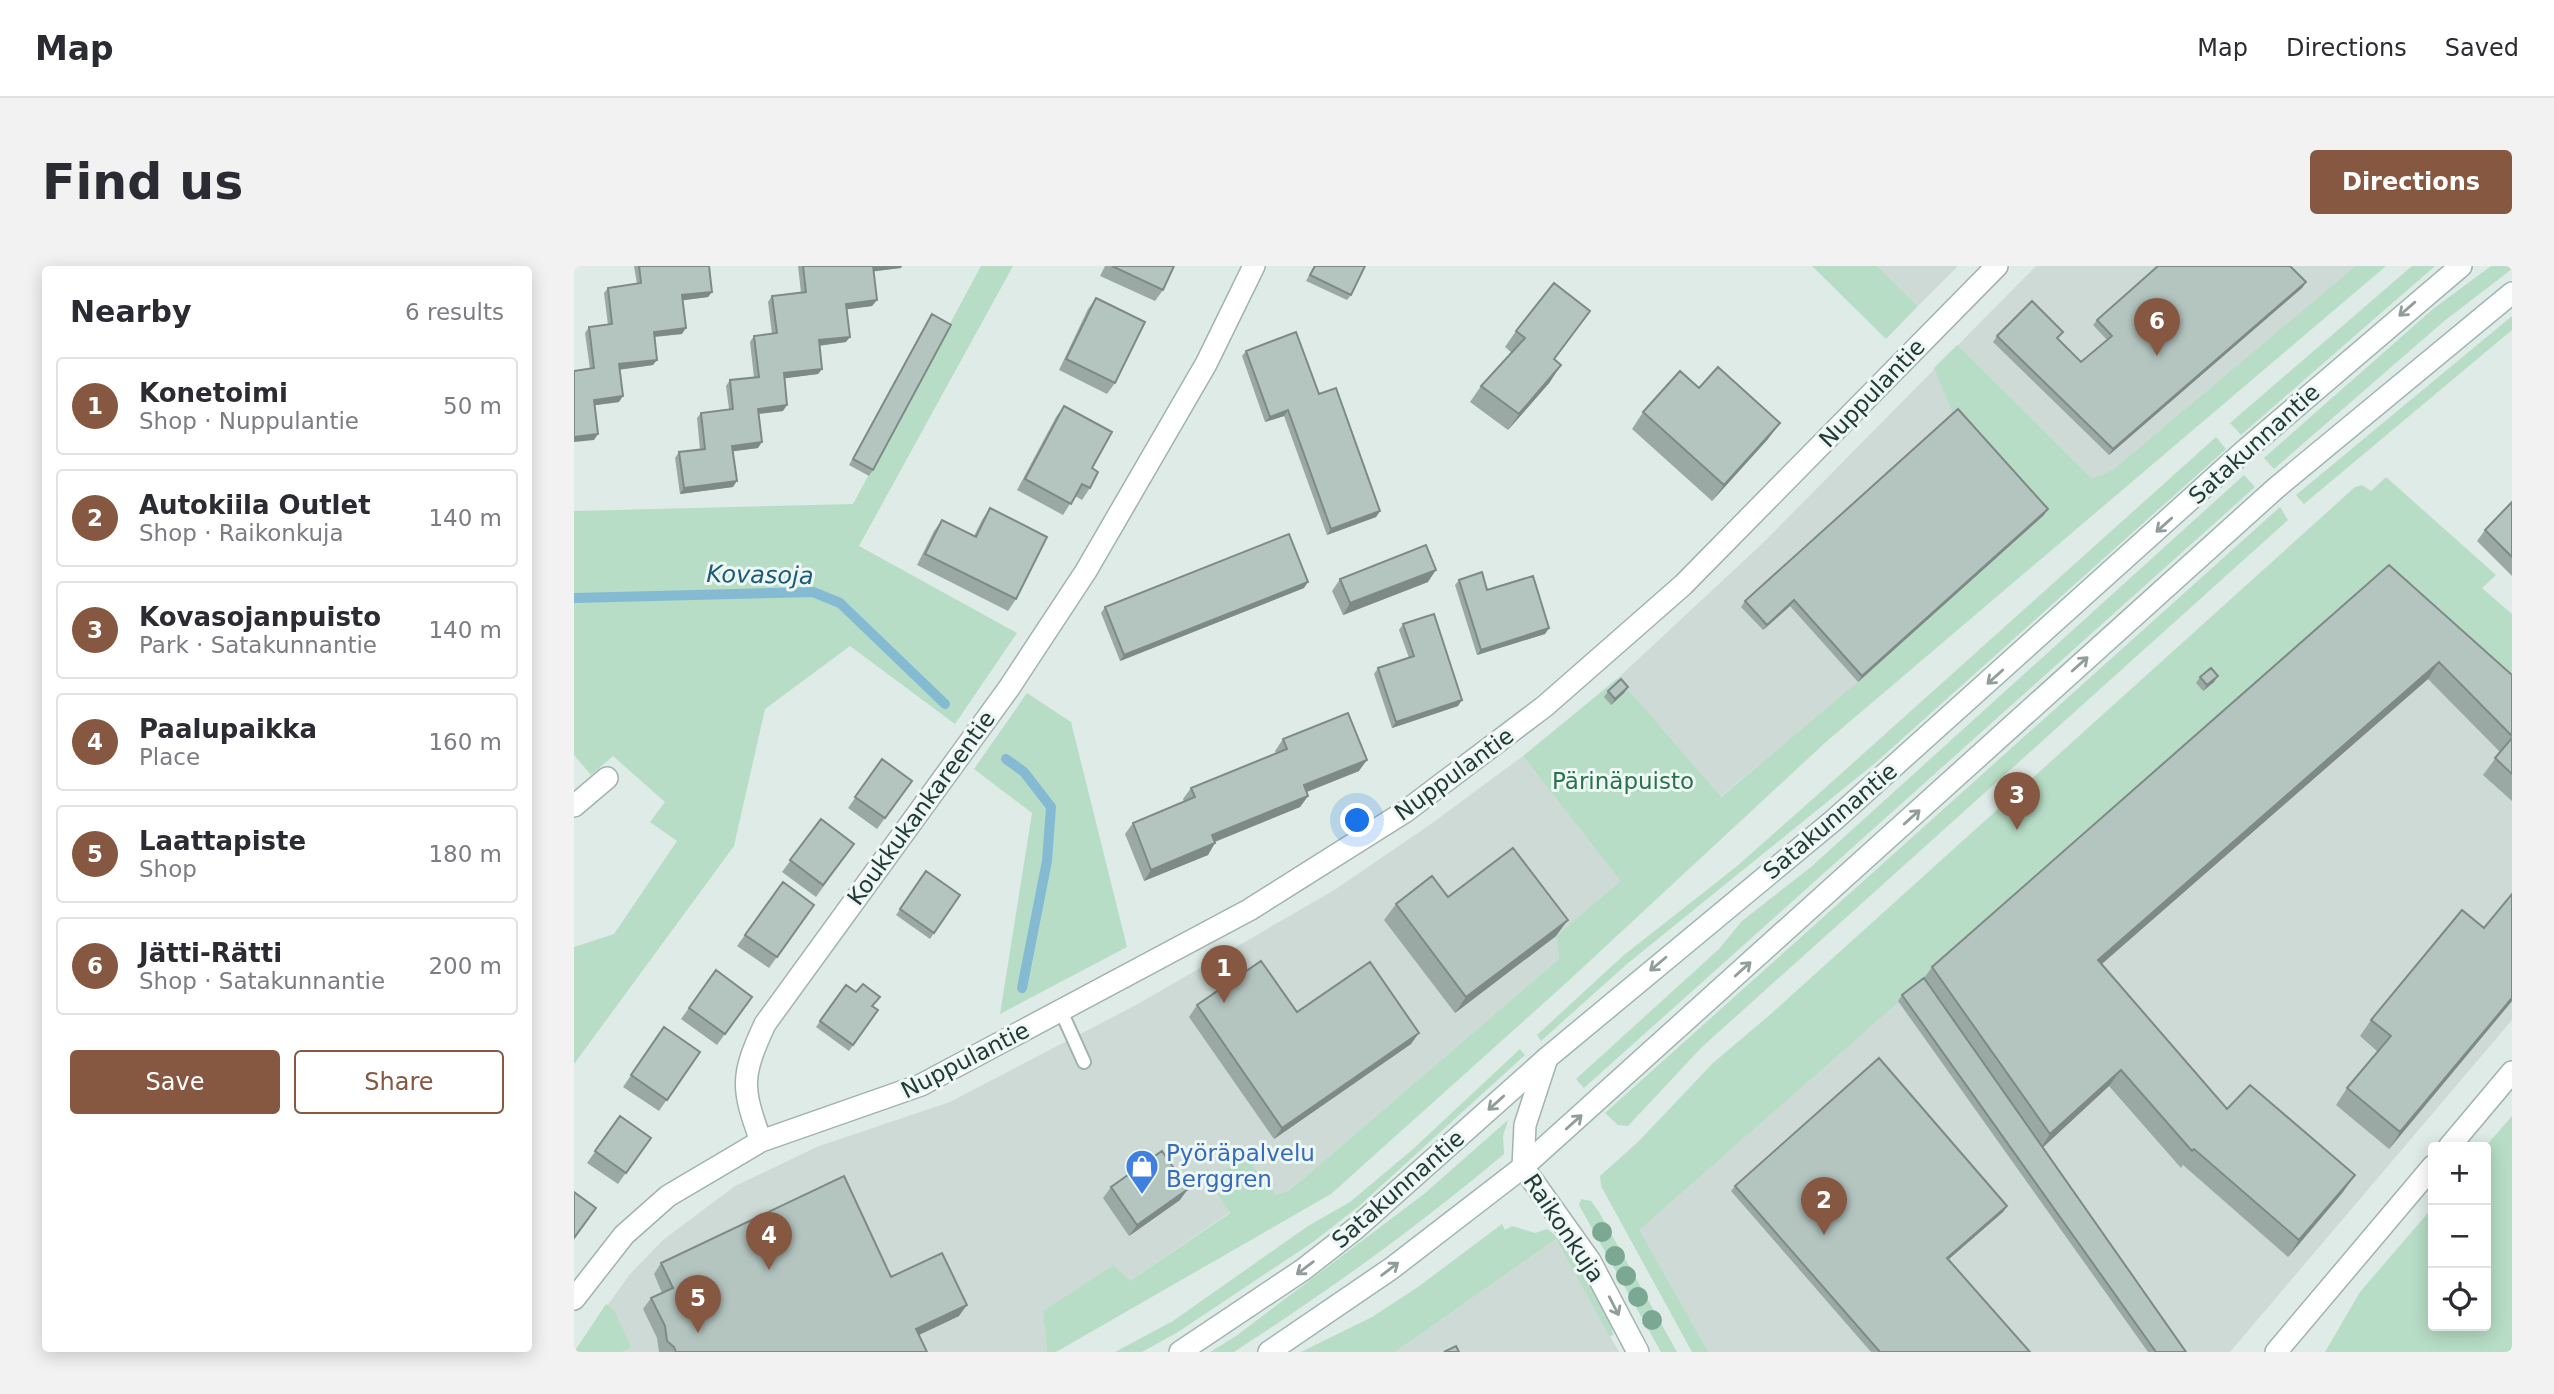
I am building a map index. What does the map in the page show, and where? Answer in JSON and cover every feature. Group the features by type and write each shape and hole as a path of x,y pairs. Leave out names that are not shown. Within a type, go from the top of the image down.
{"street":[{"name":"Koukkukankareentie","path":"761,1141 745,1086 749,1058 765,1024 1009,688 1086,571 1200,376 1254,266"},
{"name":"Nuppulantie","path":"761,1141 921,1085 1249,910 1406,811 1545,706 1683,585 1997,266"},
{"name":"Satakunnantie","path":"1180,1352 1304,1269 1355,1229 1547,1058 1834,820 2243,452 2461,266"},
{"name":"Satakunnantie","path":"1269,1352 1337,1308 1523,1167 2276,488 2512,293"},
{"path":"574,806 607,778"},
{"name":"Raikonkuja","path":"1547,1058 1525,1125 1523,1167 1590,1261 1638,1352"},
{"path":"2453,1142 2512,1072"},
{"path":"574,1299 624,1236 668,1196 761,1141"},
{"path":"2276,1352 2428,1172"}],"lane":[{"path":"1061,1010 1083,1062"}],"shaded area":[{"path":"1877,266 1958,266 1918,306"},
{"path":"2036,266 2366,266 1720,797 1618,678 1764,542"},
{"path":"2358,563 2512,701 2512,1020 2230,1352 1698,1352 1613,1198"},
{"path":"1523,756 1622,881 1556,936 1559,959 1290,1190 1276,1195 1250,1162 1209,1181 1230,1212 1130,1281 1043,1311 1047,1352 574,1352 630,1274 663,1240 735,1186 819,1146 950,1102 1138,1004 1336,889"},
{"path":"1556,1239 1619,1352 1395,1352"}],"green space":[{"path":"981,266 1013,266 859,546 1017,633 955,724 850,646 765,709 734,846 574,1064 574,947 614,934 677,841 650,822 665,802 613,756 591,775 574,755 574,511 853,504"},
{"path":"1812,266 1877,266 1918,306 1886,339"},
{"name":"Pärinäpuisto","path":"2356,266 2386,266 1827,741 1565,984 1331,1194 1056,1352 1047,1352 1043,1311 1114,1265 1130,1281 1230,1213 1209,1181 1239,1161 1250,1162 1276,1195 1290,1190 1559,959 1556,936 1621,881 1523,756 1618,678 1721,797 1858,682 2043,515 1954,415 1934,368 1957,345 2092,479 2113,470"},
{"path":"2412,266 2435,266 2241,435 2230,423"},
{"path":"2491,266 2512,266 2512,269 2443,322 2274,469 2264,458 2433,309"},
{"path":"2512,316 2512,330 2304,504 2296,495"},
{"path":"2216,437 2226,449 1874,764 1627,964 1541,1041 1537,1035 1624,955 1736,867"},
{"path":"2244,475 2255,487 1584,1088 1576,1079 1719,949 1742,921 1811,867"},
{"path":"2386,477 2496,575 2482,588 2512,614 2512,701 2424,622 1920,983 1639,1230 1708,1352 1692,1352 1601,1186 1600,1176 1638,1142 1713,1063 1772,1013 2355,487 2362,485 2371,491"},
{"path":"2280,507 2288,520 1702,1047 1628,1126 1618,1125 1605,1113"},
{"path":"1027,693 1071,722 1127,947 1000,1014 1032,813 974,769"},
{"path":"1520,1049 1525,1055 1358,1207 1313,1242 1178,1332 1142,1352 1115,1352 1173,1321 1308,1226 1350,1202 1412,1150"},
{"path":"2512,1116 2512,1352 2325,1352 2360,1292 2428,1213 2428,1331 2491,1331 2489,1142"},
{"path":"1508,1120 1503,1136 1504,1154 1409,1230 1344,1278 1234,1352 1210,1352 1236,1336 1424,1194"},
{"path":"1581,1199 1591,1201 1599,1212 1677,1352 1661,1352 1579,1205"},
{"path":"1502,1224 1505,1230 1512,1226 1535,1233 1547,1229 1555,1236 1597,1295 1613,1335 1610,1337 1556,1239 1395,1352 1301,1352 1372,1317 1418,1287"},
{"path":"606,1304 614,1310 631,1347 621,1352 574,1352"}],"building":[{"path":"639,266 709,266 712,292 682,295 686,328 654,332 657,360 619,364 623,396 594,400 598,434 574,437 574,371 594,368 589,327 612,324 608,288 641,283"},
{"path":"803,266 873,266 877,300 846,304 850,337 819,340 822,369 784,373 787,405 758,409 762,442 732,446 737,481 684,488 679,452 705,449 701,413 733,409 730,380 759,377 754,336 777,333 772,296 806,292"},
{"path":"1112,266 1174,266 1163,290"},
{"path":"1315,266 1365,266 1351,295 1310,275"},
{"path":"2158,266 2290,266 2306,282 2113,449 1997,336 2032,301 2063,332 2057,338 2081,362 2112,336 2097,320"},
{"path":"1554,283 1590,311 1554,359 1561,365 1519,414 1481,386 1525,338 1516,331"},
{"path":"1096,298 1145,322 1115,383 1066,359"},
{"path":"932,314 951,325 873,470 853,459"},
{"path":"1296,332 1319,394 1336,388 1380,511 1331,529 1288,410 1270,417 1246,351"},
{"path":"1718,367 1780,423 1724,485 1643,412 1680,371 1699,388"},
{"path":"1064,406 1112,432 1092,468 1098,472 1090,488 1082,484 1071,504 1025,479"},
{"path":"1958,409 2048,509 1862,676 1794,600 1767,625 1745,601"},
{"path":"2512,502 2512,557 2485,530"},
{"path":"990,508 1047,537 1016,599 925,554 942,520 976,537"},
{"path":"1289,534 1308,582 1124,655 1105,607"},
{"path":"1426,545 1436,570 1350,603 1340,579"},
{"path":"2389,565 2512,675 2512,736 2439,662 2098,960 2227,1109 2250,1085 2355,1175 2299,1240 2194,1149 2192,1151 2121,1070 2050,1134 1932,967"},
{"path":"1482,572 1487,590 1533,576 1549,628 1481,650 1459,580"},
{"path":"1434,614 1462,700 1396,722 1378,668 1414,656 1403,624"},
{"path":"2211,668 2218,676 2207,685 2200,677"},
{"path":"1621,679 1628,687 1615,699 1608,691"},
{"path":"1348,713 1367,760 1304,785 1308,796 1212,835 1215,843 1151,870 1133,823 1195,797 1191,788 1287,749 1283,739"},
{"path":"2512,738 2512,774 2495,758"},
{"path":"882,759 912,781 885,818 855,797"},
{"path":"821,819 854,844 823,885 790,860"},
{"path":"1513,848 1568,920 1466,997 1396,904 1432,876 1448,897"},
{"path":"926,871 960,895 934,933 900,909"},
{"path":"783,882 814,905 777,957 745,935"},
{"path":"2512,894 2512,998 2400,1132 2347,1088 2391,1036 2371,1020 2462,910 2484,928"},
{"path":"1261,961 1297,1012 1370,962 1419,1033 1282,1128 1197,1005"},
{"path":"716,970 752,997 725,1034 689,1008"},
{"path":"1924,978 2186,1352 2156,1352 1902,995"},
{"path":"863,984 880,997 872,1006 878,1010 853,1045 820,1021 846,985 856,992"},
{"path":"664,1027 700,1052 667,1100 631,1075"},
{"path":"1879,1058 2007,1206 1947,1258 2030,1352 1880,1352 1735,1186"},
{"path":"620,1116 651,1138 626,1173 595,1151"},
{"path":"1162,1151 1188,1189 1137,1225 1111,1187"},
{"path":"844,1176 891,1277 942,1253 967,1305 916,1329 927,1352 676,1352 667,1341 665,1326 651,1298 673,1288 661,1263"},
{"path":"574,1192 596,1208 574,1238"},
{"path":"1456,1346 1459,1352 1444,1352"}],"waterway":[{"name":"Kovasoja","path":"574,598 813,592 840,603 945,704"},
{"name":"Kovasoja","path":"1006,759 1024,772 1051,807 1047,861 1022,988"}],"place":[{"name":"Jätti-Rätti","path":"2157,356"},
{"name":"Kovasojanpuisto","path":"2017,830"},
{"name":"Konetoimi","path":"1224,1003"},
{"name":"Pyöräpalvelu Berggren","path":"1142,1196"},
{"name":"Autokiila Outlet","path":"1824,1235"},
{"name":"Paalupaikka","path":"769,1270"},
{"name":"Laattapiste","path":"698,1333"}]}
